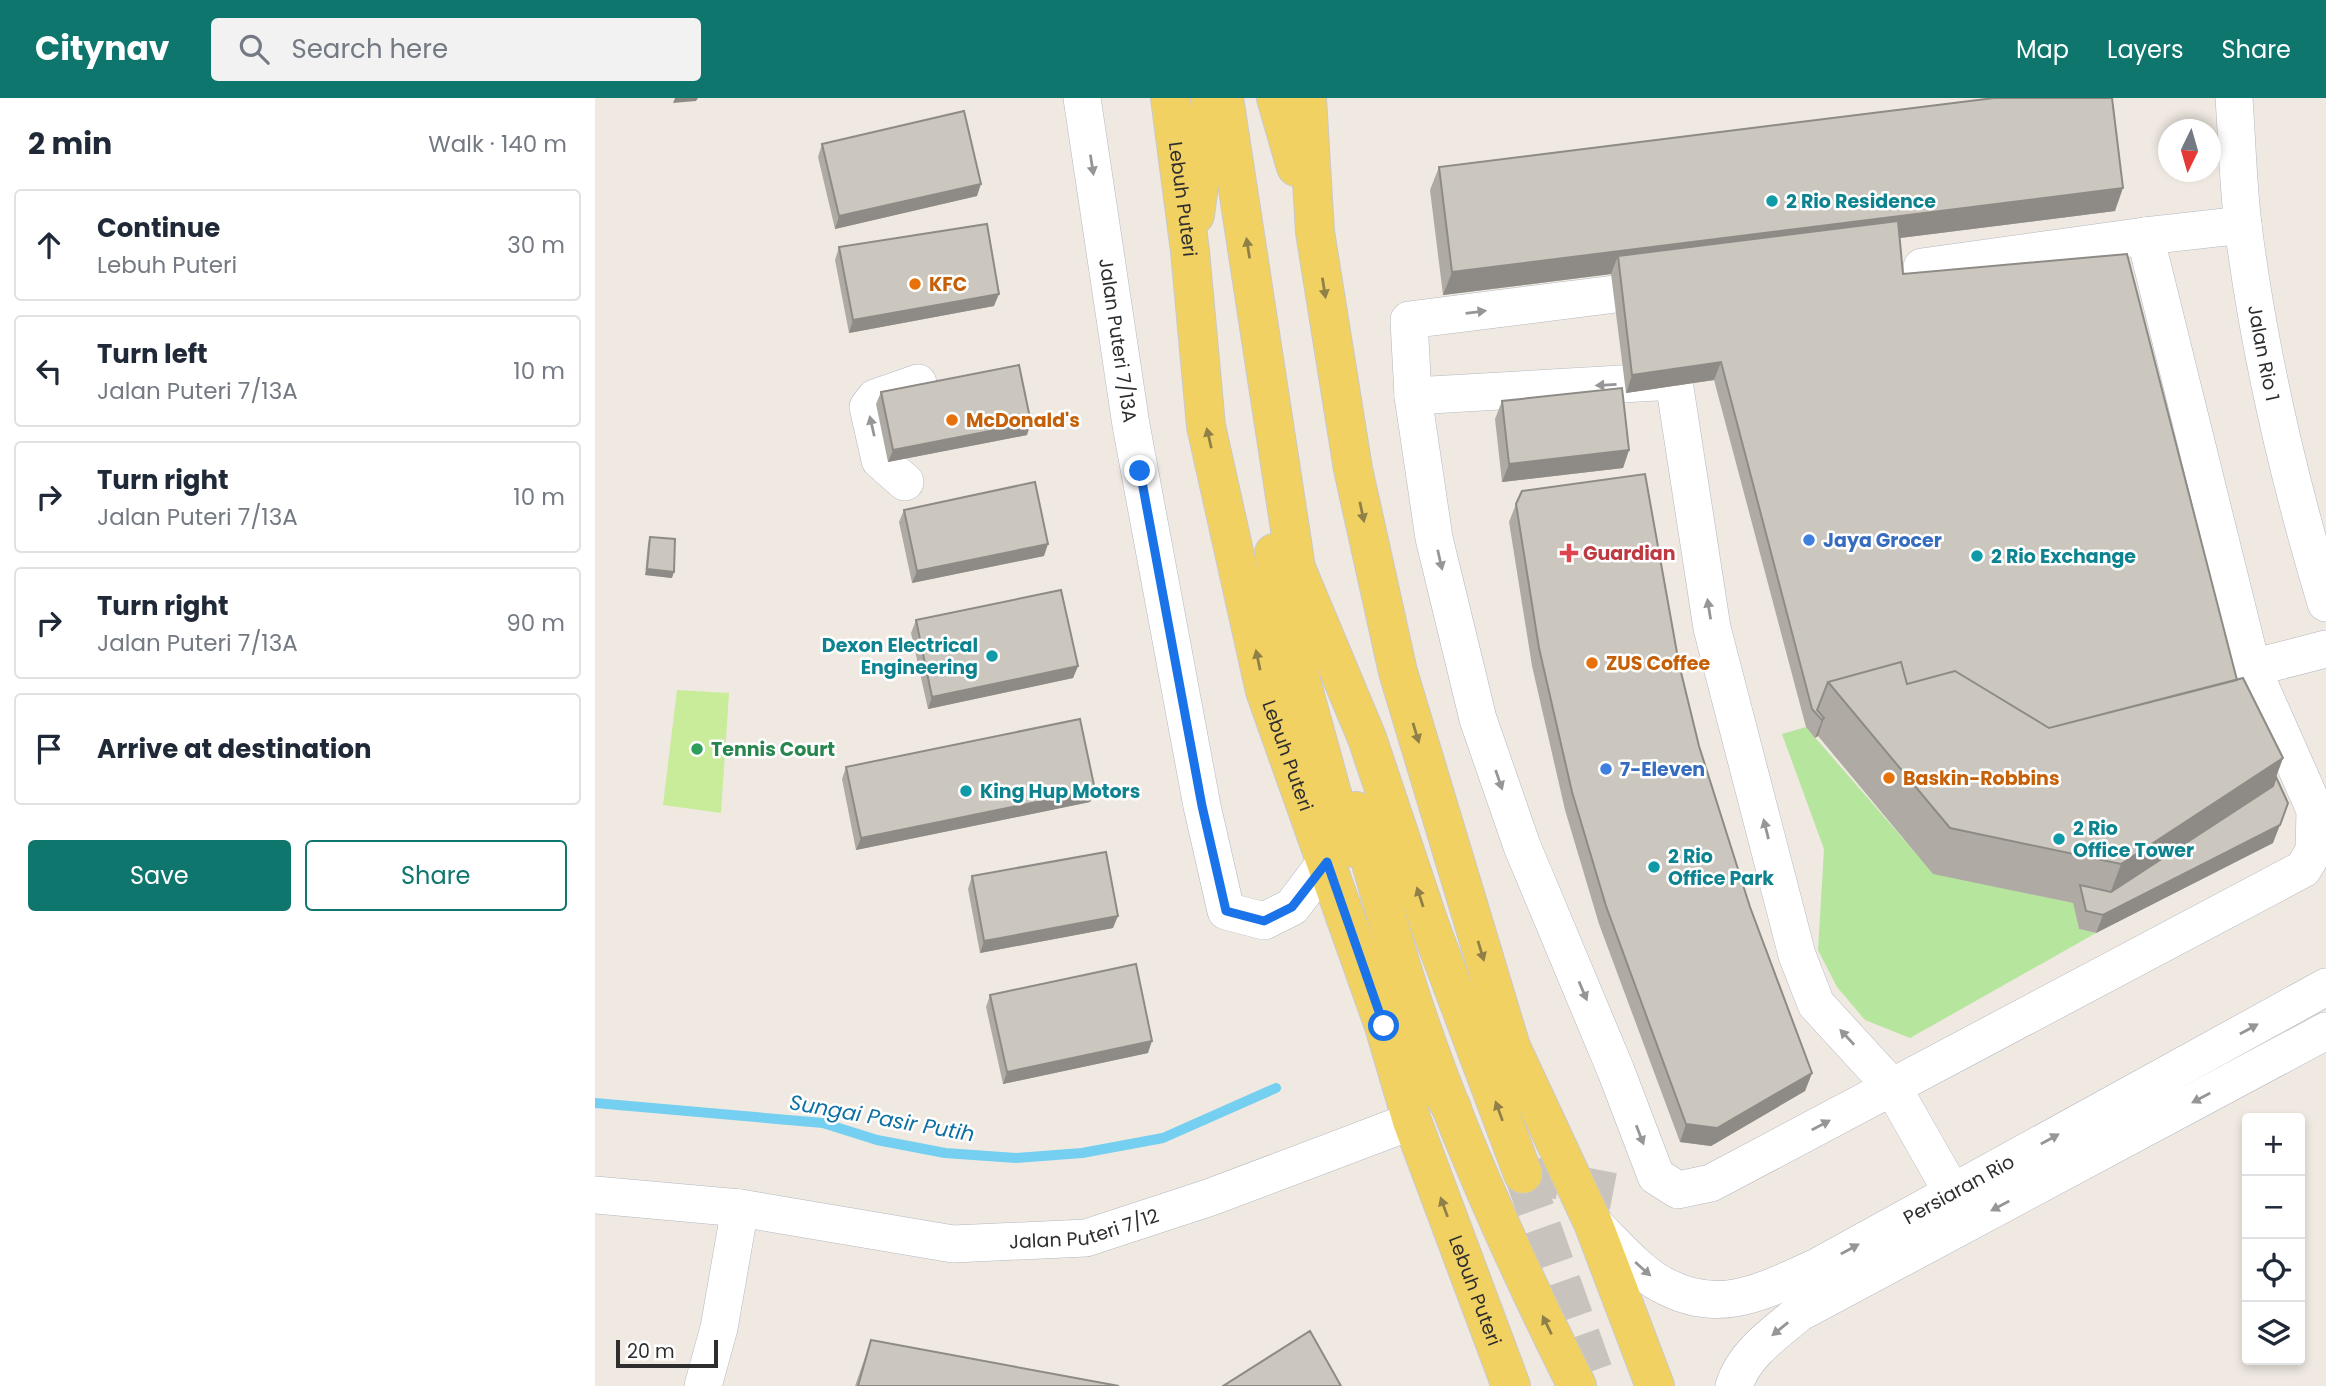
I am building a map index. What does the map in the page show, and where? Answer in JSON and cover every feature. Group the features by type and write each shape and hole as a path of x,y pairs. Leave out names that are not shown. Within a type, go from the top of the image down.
{"main road":[{"name":"Lebuh Puteri","path":"1170,98 1189,251 1206,426 1265,691 1384,1026 1412,1121 1511,1386"},
{"path":"1189,251 1206,152 1210,98"},
{"path":"1224,98 1296,568 1339,751 1416,1014 1452,1108 1538,1307 1577,1386"},
{"path":"1276,98 1315,232"},
{"path":"1307,98 1315,232 1353,469 1398,672 1511,1047 1593,1223 1655,1386"},
{"path":"1206,152 1286,626 1380,960 1413,1048 1452,1108"},
{"path":"1296,568 1367,738 1430,926 1523,1174"}],"street":[{"name":"Jalan Puteri 7/13A","path":"1082,98 1131,425 1202,806 1226,911 1264,921 1292,907 1327,862"},
{"name":"Jalan Rio 1","path":"2234,98 2243,225 2273,396 2306,537 2326,603"},
{"path":"1922,267 2243,225"},
{"path":"1960,1207 1893,1088 1816,1004 1797,955 1712,628 1674,381 1674,288 1409,320 1413,396 1434,538 1478,719 1522,846 1616,1071 1656,1176 1678,1190 1711,1183 1893,1088 2302,869 2314,851 2315,810 2252,668 2145,236"},
{"path":"1413,396 1674,381"},
{"path":"905,482 880,460 868,407 875,398 918,383"},
{"path":"2252,668 2326,649"},
{"name":"Persiaran Rio","path":"1734,1386 1739,1370 1767,1339 1799,1313 1960,1207 2326,987"},
{"name":"Persiaran Rio","path":"1593,1223 1659,1284 1692,1298 1730,1301 1767,1290 1960,1207 2326,1031"},
{"name":"Jalan Puteri 7/12","path":"595,1195 740,1208 953,1244 1086,1238 1211,1197 1412,1121"},
{"path":"703,1386 719,1328 740,1208"}],"green space":[{"name":"Tennis Court","path":"677,690 729,693 721,813 663,805"},
{"path":"1806,727 1933,873 2073,903 2079,929 2096,933 1910,1038 1865,1020 1837,987 1818,950 1824,849 1782,734"}],"building":[{"name":"2 Rio Residence","path":"1994,98 2112,98 2123,188 1452,272 1439,167"},
{"path":"964,111 981,184 839,216 822,144"},
{"name":"2 Rio Exchange","path":"1898,221 1903,274 2127,254 2237,680 2049,728 1955,671 1907,684 1901,662 1828,682 1817,710 1824,718 1822,720 1812,709 1721,362 1632,375 1618,256"},
{"path":"987,224 999,294 853,320 839,247"},
{"path":"1019,365 1031,423 893,450 881,392"},
{"path":"1622,388 1629,450 1509,464 1502,401"},
{"name":"2 Rio Office Park","path":"1645,474 1679,664 1699,746 1750,907 1812,1073 1717,1128 1686,1124 1606,906 1572,792 1539,648 1516,504 1522,491"},
{"path":"1035,482 1048,544 917,571 904,510"},
{"path":"650,537 675,539 674,572 647,569"},
{"name":"Dexon Electrical Engineering","path":"1061,590 1078,666 932,697 916,620"},
{"path":"1901,662 1907,684 1955,671 2049,728 2243,678 2283,758 2121,864 1950,828 1828,682"},
{"name":"King Hup Motors","path":"1080,719 1095,790 861,838 846,767"},
{"path":"2276,777 2288,803 2280,825 2103,915 2086,911 2080,885 2111,892 2273,786"},
{"path":"1106,852 1118,916 984,941 972,876"},
{"path":"1136,964 1152,1041 1007,1072 990,995"},
{"path":"1310,1331 1341,1386 1223,1386"},
{"path":"871,1340 1119,1386 858,1386"}],"waterway":[{"name":"Sungai Pasir Putih","path":"595,1103 823,1123 877,1140 945,1153 1016,1158 1082,1153 1163,1138 1276,1088"}],"tunnel":[{"path":"1523,1174 1622,1193"},
{"path":"1523,1174 1599,1386"}],"place":[{"name":"2 Rio Residence","path":"1772,201"},
{"name":"KFC","path":"915,284"},
{"name":"McDonald's","path":"952,420"},
{"name":"Jaya Grocer","path":"1809,540"},
{"name":"Guardian","path":"1569,553"},
{"name":"2 Rio Exchange","path":"1977,556"},
{"name":"Dexon Electrical Engineering","path":"992,656"},
{"name":"ZUS Coffee","path":"1592,663"},
{"name":"Tennis Court","path":"697,749"},
{"name":"7-Eleven","path":"1606,769"},
{"name":"Baskin-Robbins","path":"1889,778"},
{"name":"King Hup Motors","path":"966,791"},
{"name":"2 Rio Office Tower","path":"2059,839"},
{"name":"2 Rio Office Park","path":"1654,867"}],"route":[{"path":"1140,471 1202,806 1226,911 1264,921 1292,907 1327,862 1384,1026"}]}
